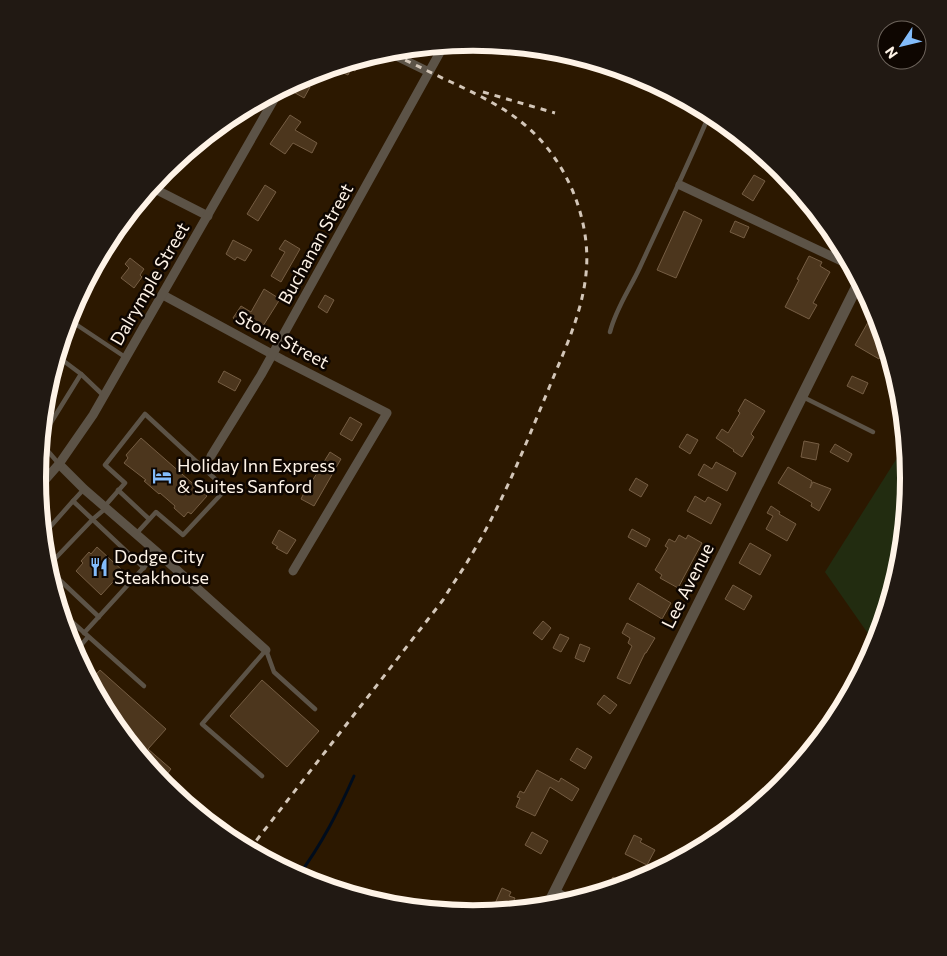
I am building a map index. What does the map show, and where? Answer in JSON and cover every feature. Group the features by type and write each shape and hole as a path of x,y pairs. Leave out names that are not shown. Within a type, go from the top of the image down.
{"street":[{"name":"Buchanan Street","path":"212,456 273,354 440,52"},
{"path":"399,57 429,72"},
{"name":"Dalrymple Street","path":"46,479 59,464 127,358 273,101"},
{"path":"680,185 842,261"},
{"path":"157,190 208,216"},
{"name":"Lee Avenue","path":"552,898 856,288"},
{"name":"Stone Street","path":"163,295 387,413 293,571"},
{"path":"59,464 84,489 266,650"}],"lane":[{"path":"610,332 614,316 636,276 680,185 707,120"},
{"path":"75,324 127,358"},
{"path":"63,360 81,374 104,396"},
{"path":"50,425 81,374"},
{"path":"802,396 874,432"},
{"path":"54,561 125,483 105,465 145,414 226,489 183,535 156,512 136,534"},
{"path":"47,450 59,464"},
{"path":"49,528 84,489"},
{"path":"118,490 149,519"},
{"path":"73,500 144,568"},
{"path":"80,644 99,617 158,553"},
{"path":"58,579 99,617"},
{"path":"71,622 144,686"},
{"path":"262,776 202,724 266,650 274,672 316,709"},
{"path":"556,890 566,895"}],"green space":[{"path":"900,455 900,506 893,561 870,636 825,572"}],"building":[{"path":"357,67 355,71 351,69 348,75 341,72"},
{"path":"306,85 310,87 304,98 292,91"},
{"path":"290,115 301,122 295,130 317,143 312,153 293,143 285,154 270,144"},
{"path":"754,175 765,181 753,201 742,194"},
{"path":"265,185 276,192 258,221 247,214"},
{"path":"684,211 702,220 676,278 657,270"},
{"path":"735,221 749,227 744,238 730,232"},
{"path":"233,240 252,250 245,261 237,257 235,260 226,254"},
{"path":"285,240 300,249 281,282 271,276 285,252 279,249"},
{"path":"809,256 822,262 820,266 830,272 813,303 817,305 809,319 785,307"},
{"path":"130,258 144,269 140,275 142,277 134,288 121,278 129,268 125,264"},
{"path":"264,289 280,299 258,334 233,318 241,306 251,312"},
{"path":"325,295 334,300 327,313 318,307"},
{"path":"870,319 882,354 879,359 855,345"},
{"path":"224,371 241,380 235,391 218,382"},
{"path":"852,376 868,383 863,394 847,386"},
{"path":"745,399 765,411 751,434 754,437 742,457 716,438 722,429 728,433 740,413 738,411"},
{"path":"350,417 362,424 352,441 340,434"},
{"path":"687,434 698,440 690,454 679,447"},
{"name":"Holiday Inn Express & Suites Sanford","path":"141,438 207,496 191,514 188,512 184,517 174,508 175,506 124,463 128,458 126,455"},
{"path":"804,441 819,444 816,460 801,457"},
{"path":"835,444 852,454 848,462 830,452"},
{"path":"330,452 341,459 314,506 301,499 304,493 302,491 306,484 309,486"},
{"path":"716,462 736,473 727,491 698,475 704,464 712,469"},
{"path":"788,467 812,481 810,488 813,482 831,489 819,511 811,506 812,503 778,483"},
{"path":"636,478 648,485 641,497 629,490"},
{"path":"695,496 705,502 708,497 721,504 711,524 687,511"},
{"path":"771,506 780,512 779,514 796,524 787,541 766,529 773,516 767,513"},
{"path":"632,529 650,539 646,547 628,537"},
{"path":"279,530 296,540 287,554 276,548 278,547 272,543"},
{"path":"679,535 686,539 688,535 702,543 678,588 660,578 662,575 655,570 668,548 665,546 669,539 675,542"},
{"path":"750,543 771,555 760,575 739,563"},
{"name":"Dodge City Steakhouse","path":"97,547 123,571 101,595 76,571 83,563 81,561 89,552 91,554"},
{"path":"638,583 671,603 662,619 629,599"},
{"path":"733,585 752,596 744,610 725,599"},
{"path":"543,621 551,628 542,640 533,633"},
{"path":"627,623 655,638 645,653 630,684 617,678 632,646 628,643 630,638 622,633"},
{"path":"560,634 569,638 561,652 553,648"},
{"path":"580,644 590,648 584,662 575,658"},
{"path":"100,670 166,729 148,749 171,769 166,775 152,760 118,715 95,676"},
{"path":"262,680 319,731 287,767 230,716"},
{"path":"604,695 617,705 610,714 597,704"},
{"path":"577,748 592,757 585,769 570,760"},
{"path":"537,770 559,782 561,778 579,789 572,801 550,787 535,816 516,807 520,798 517,797 520,791 524,793"},
{"path":"532,832 548,841 541,854 525,845"},
{"path":"634,835 642,839 640,842 655,850 647,865 625,854"},
{"path":"613,877 618,880 611,883 609,884"},
{"path":"502,888 511,892 509,896 515,898 513,903 495,904"}],"waterway":[{"path":"303,869 329,828 354,776"}],"railway":[{"path":"254,844 443,600 481,539 522,453 561,360 572,332 584,289 587,257 583,222 564,172 544,144 513,115 476,94 399,57"},
{"path":"483,92 555,113"}],"place":[{"name":"Holiday Inn Express & Suites Sanford","path":"162,476"},
{"name":"Dodge City Steakhouse","path":"99,567"}]}
